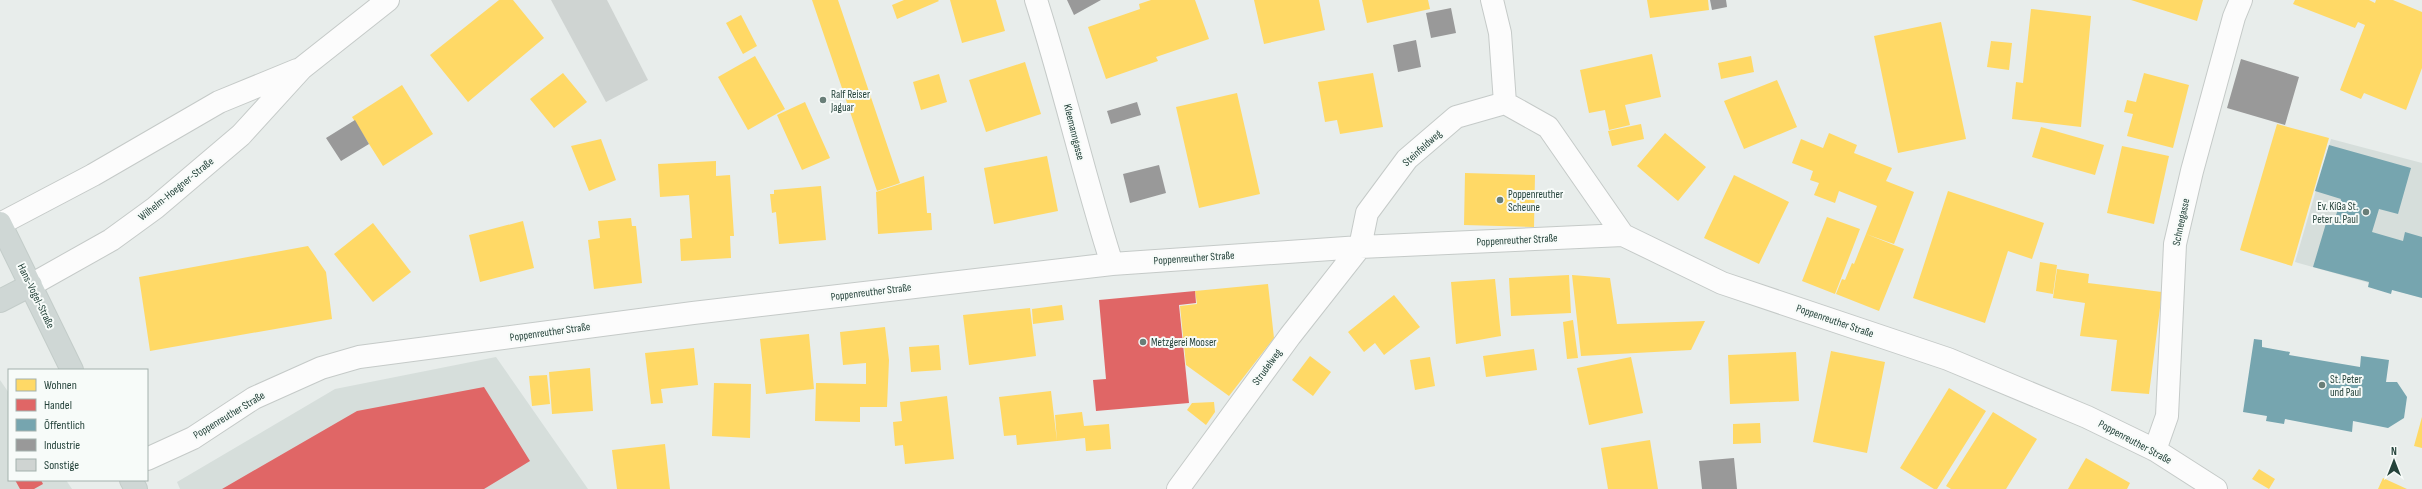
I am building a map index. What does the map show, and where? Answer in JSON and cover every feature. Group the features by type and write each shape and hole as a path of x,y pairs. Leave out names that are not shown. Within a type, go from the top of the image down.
{"main road":[{"name":"Hans-Vogel-Straße","path":"0,224 72,369"},
{"path":"0,301 31,285"}],"street":[{"name":"Wilhelm-Hoegner-Straße","path":"31,285 111,240 155,208 241,135 302,68 388,0"},
{"name":"Kleemanngasse","path":"1036,0 1060,74 1090,197 1112,264"},
{"path":"1492,0 1500,33 1505,104 1548,127 1623,234"},
{"name":"Schneegasse","path":"2155,450 2166,416 2175,244 2198,148 2234,17 2241,0"},
{"name":"Wilhelm-Hoegner-Straße","path":"0,224 93,175 218,102 302,68"},
{"name":"Steinfeldweg","path":"1360,247 1367,213 1406,159 1456,117 1505,104"},
{"name":"Poppenreuther Straße","path":"148,459 193,438 254,398 321,368 359,357 693,313 1112,264 1360,247 1623,234 1722,283 1948,360 2087,416 2155,450 2216,489"},
{"name":"Strudelweg","path":"1178,489 1290,336 1360,247"}],"shaded area":[{"name":"Ev. KiGa St. Peter u. Paul","path":"2331,139 2422,163 2422,298 2295,262"},
{"path":"496,357 588,489 180,489 177,482 335,389"},
{"path":"0,380 8,392 8,481 67,481 72,489 0,489"}],"building: Wohnen":[{"path":"499,0 513,0 544,38 468,102 430,55"},
{"path":"812,0 838,0 900,183 877,191"},
{"path":"904,0 939,1 897,19 892,5"},
{"path":"950,0 996,0 1005,31 962,43"},
{"path":"1151,0 1195,0 1209,39 1156,57 1158,61 1106,79 1088,27 1140,9 1139,4"},
{"path":"1254,0 1319,0 1325,30 1264,44"},
{"path":"1362,0 1428,0 1430,9 1367,23"},
{"path":"1647,0 1708,0 1709,10 1650,18"},
{"path":"2131,0 2203,0 2197,21"},
{"path":"2295,0 2369,0 2375,3 2376,0 2393,0 2422,12 2422,68 2406,110 2364,93 2361,99 2340,90 2365,25 2358,22 2355,28 2293,4"},
{"path":"2031,9 2091,16 2081,127 2012,119 2016,82 2023,83"},
{"path":"741,15 757,46 743,54 726,23"},
{"path":"1941,22 1966,139 1898,153 1874,36"},
{"path":"1991,41 2012,43 2009,70 1987,67"},
{"path":"1652,54 1661,97 1625,105 1630,125 1609,130 1605,110 1589,113 1580,70"},
{"path":"755,56 785,109 748,130 718,77"},
{"path":"1751,56 1754,72 1721,79 1718,63"},
{"path":"1025,62 1041,114 986,132 969,80"},
{"path":"563,73 587,102 554,128 530,99"},
{"path":"1373,73 1383,127 1340,134 1337,120 1325,122 1318,82"},
{"path":"2144,73 2189,85 2173,148 2127,136 2133,114 2124,112 2127,100 2136,102"},
{"path":"939,74 947,102 921,110 913,82"},
{"path":"1777,80 1797,127 1744,149 1724,101"},
{"path":"402,85 433,134 383,166 352,117"},
{"path":"1237,93 1260,194 1199,208 1176,107"},
{"path":"805,102 830,158 802,170 777,115"},
{"path":"1641,124 1644,139 1612,146 1608,131"},
{"path":"2277,124 2329,138 2292,266 2240,250"},
{"path":"2041,127 2104,145 2095,175 2032,157"},
{"path":"1665,133 1706,167 1678,201 1637,166"},
{"path":"1829,133 1857,145 1854,153 1892,168 1886,181 1914,192 1894,244 1866,234 1877,206 1839,191 1835,203 1814,195 1819,183 1810,180 1813,171 1792,163 1801,139 1823,148"},
{"path":"601,139 616,180 589,191 571,146"},
{"path":"2122,146 2169,156 2154,224 2107,213"},
{"path":"1047,156 1058,211 994,224 984,168"},
{"path":"716,161 716,176 730,175 734,236 730,236 731,258 681,261 680,239 692,238 689,195 660,197 658,164"},
{"name":"Poppenreuther Scheune","path":"1465,173 1535,175 1534,227 1464,225"},
{"path":"1734,175 1789,202 1759,264 1704,238"},
{"path":"924,176 927,213 931,213 932,230 878,234 876,192"},
{"path":"821,186 826,240 779,244 776,212 772,213 770,194 774,194 774,190"},
{"path":"1948,191 2044,223 2032,259 2008,251 1985,323 1913,298"},
{"path":"1827,217 1860,229 1835,294 1802,281"},
{"path":"631,218 632,226 636,226 642,283 594,289 588,240 600,238 598,221"},
{"path":"523,221 534,268 480,282 469,235"},
{"path":"373,223 411,272 373,302 334,254"},
{"path":"1866,234 1904,249 1879,311 1836,294 1842,279 1845,280 1852,263 1854,264"},
{"path":"308,246 326,272 332,319 150,351 139,277"},
{"path":"2040,262 2057,265 2053,294 2036,291"},
{"path":"2057,269 2089,274 2088,283 2162,292 2149,394 2111,391 2117,340 2080,336 2085,303 2053,298"},
{"path":"1569,275 1571,313 1511,316 1509,278"},
{"path":"1572,275 1610,278 1617,324 1705,321 1691,350 1581,356"},
{"path":"1495,279 1501,336 1456,344 1451,282"},
{"path":"1268,284 1274,338 1229,396 1186,365 1180,306 1197,304 1195,291"},
{"path":"1394,295 1420,327 1384,355 1375,343 1364,352 1348,332"},
{"path":"1062,305 1064,320 1033,324 1032,309"},
{"path":"1030,308 1036,356 969,365 963,315"},
{"path":"1573,320 1578,358 1567,359 1563,322"},
{"path":"885,327 889,360 887,407 860,407 860,422 815,421 816,383 866,384 866,363 843,365 840,332"},
{"path":"809,334 814,389 766,394 760,339"},
{"path":"939,345 941,370 911,372 909,347"},
{"path":"694,348 698,385 661,389 663,403 651,404 645,353"},
{"path":"1534,349 1537,370 1486,377 1483,356"},
{"path":"1831,351 1885,362 1867,453 1813,442"},
{"path":"1796,352 1799,401 1730,404 1728,355"},
{"path":"1310,356 1331,372 1313,396 1292,380"},
{"path":"1430,357 1435,386 1415,390 1410,360"},
{"path":"1631,357 1643,413 1589,425 1577,368"},
{"path":"590,368 593,411 552,414 549,372"},
{"path":"547,375 550,404 532,406 529,376"},
{"path":"714,383 751,384 750,438 712,436"},
{"path":"1949,388 1986,411 1937,489 1934,489 1900,468"},
{"path":"1051,391 1057,441 1017,445 1016,435 1004,436 999,397"},
{"path":"947,396 954,459 905,464 903,445 895,446 893,422 902,421 900,402"},
{"path":"1214,402 1215,412 1206,425 1187,410 1192,403"},
{"path":"1082,412 1084,426 1109,424 1111,449 1086,451 1085,438 1057,441 1055,415"},
{"path":"1993,412 2037,439 2006,489 1951,489 1946,486"},
{"path":"2422,417 2422,448 2414,446"},
{"path":"1760,423 1761,443 1733,444 1733,424"},
{"path":"1650,440 1658,489 1608,489 1601,448"},
{"path":"665,444 670,489 617,489 612,450"},
{"path":"2086,458 2130,483 2127,489 2068,489"},
{"path":"2259,469 2275,479 2269,489 2252,479"},
{"path":"2383,478 2407,489 2378,489"}],"building: Handel":[{"name":"Metzgerei Mooser","path":"1195,291 1196,303 1179,305 1189,403 1096,411 1093,380 1106,379 1099,300"},
{"path":"484,387 530,461 484,489 222,489 357,411"},
{"path":"16,481 42,481 43,484 34,489 20,489"}],"building: Öffentlich":[{"name":"Ev. KiGa St. Peter u. Paul","path":"2329,145 2411,168 2398,214 2379,209 2372,232 2403,241 2405,232 2422,237 2422,298 2392,290 2391,294 2368,287 2369,282 2313,267 2327,220 2334,222 2341,199 2315,191"},
{"name":"St. Peter und Paul","path":"2254,339 2262,340 2262,347 2290,352 2289,355 2360,367 2361,356 2389,360 2386,382 2397,382 2407,397 2404,418 2388,428 2353,421 2352,432 2285,419 2284,424 2266,421 2267,416 2243,412"}],"building: Industrie":[{"path":"1067,0 1101,0 1074,15"},
{"path":"1710,0 1726,0 1727,7 1712,10"},
{"path":"1451,8 1456,33 1431,38 1426,13"},
{"path":"1416,40 1421,67 1398,72 1393,45"},
{"path":"2241,59 2299,77 2285,125 2227,108"},
{"path":"1137,102 1141,115 1111,124 1107,111"},
{"path":"355,120 369,144 341,161 326,138"},
{"path":"1159,165 1166,193 1130,203 1123,174"},
{"path":"1734,458 1737,489 1702,489 1699,461"}],"building: Sonstige":[{"path":"551,0 607,0 648,80 606,102"}],"place":[{"name":"Ralf Reiser Jaguar","path":"823,100"},
{"name":"Poppenreuther Scheune","path":"1500,200"},
{"name":"Ev. KiGa St. Peter u. Paul","path":"2366,212"},
{"name":"Metzgerei Mooser","path":"1143,342"},
{"name":"St. Peter und Paul","path":"2322,385"}]}
